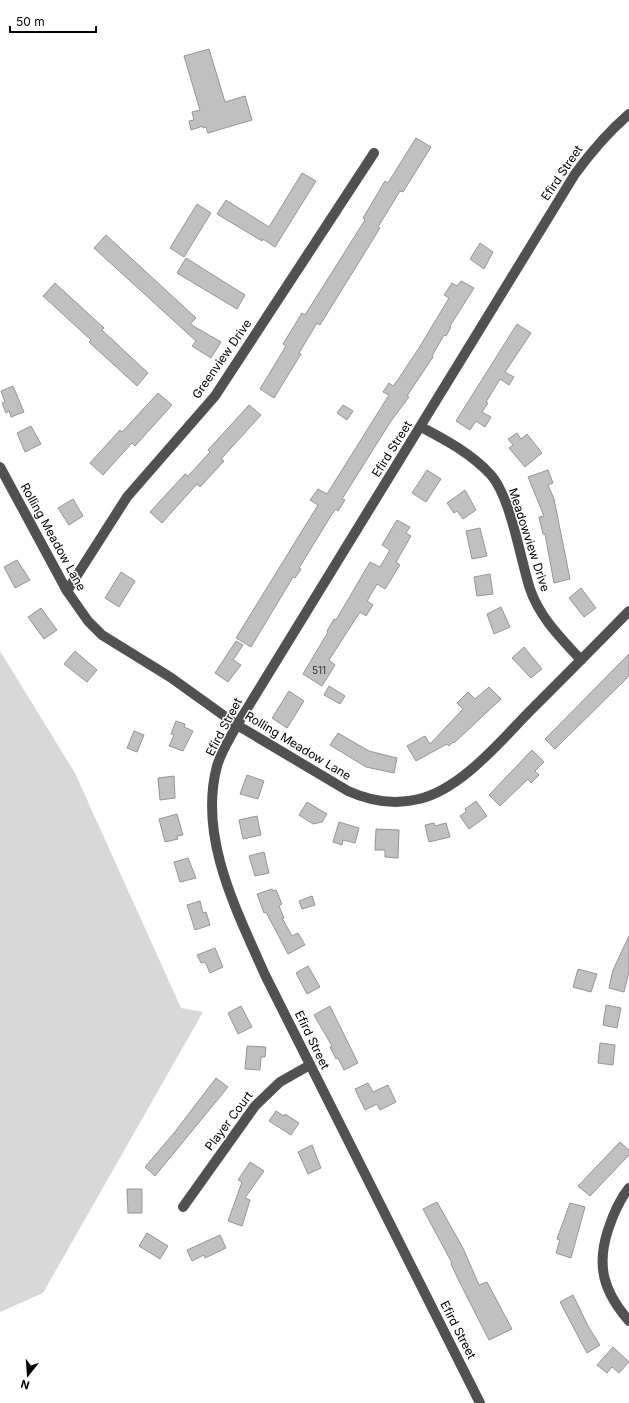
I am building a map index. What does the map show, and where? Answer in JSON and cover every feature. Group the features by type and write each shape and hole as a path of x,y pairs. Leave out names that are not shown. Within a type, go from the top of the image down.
{"street":[{"name":"Efird Street","path":"480,1403 265,975 236,908 219,855 213,819 214,782 218,764 237,725 575,174 608,133 629,114"},
{"name":"Greenview Drive","path":"67,591 127,497 215,396 374,152"},
{"name":"Meadowview Drive","path":"421,427 453,444 471,457 491,475 504,495 531,590 540,610 553,630 581,660"},
{"name":"Rolling Meadow Lane","path":"0,467 67,591 88,621 102,635 170,677 237,725 364,799 402,801 420,799 442,789 468,771 629,611"},
{"name":"Player Court","path":"183,1207 255,1106 280,1082 310,1064"},
{"path":"629,1188 610,1223 601,1258 603,1276 610,1294 629,1321"}],"shaded area":[{"path":"0,651 75,773 181,1008 203,1012 43,1293 0,1312"}],"building":[{"path":"209,49 225,102 245,96 252,120 208,133 206,127 203,128 203,126 191,130 189,121 194,120 192,112 200,110 184,56"},
{"path":"416,138 431,147 403,192 400,191 378,227 380,228 320,325 317,323 299,353 301,354 274,398 260,389 286,346 283,344 302,313 305,315 365,220 363,218 385,181 388,183"},
{"path":"302,173 316,181 275,247 263,239 262,241 217,214 226,200 269,227"},
{"path":"197,204 211,213 184,257 170,248"},
{"path":"106,235 196,318 190,324 221,342 211,358 192,346 196,341 94,248"},
{"path":"480,243 493,252 484,269 470,259"},
{"path":"186,258 245,295 237,309 177,273"},
{"path":"461,281 474,288 450,326 451,327 446,336 444,335 432,356 433,357 407,396 409,397 391,421 342,499 345,500 338,511 336,509 332,514 299,568 301,569 295,578 293,577 251,647 236,638 318,505 310,500 318,489 327,494 389,395 383,392 389,383 393,386 397,381 449,298 444,295 452,283 457,286"},
{"path":"55,283 104,328 102,330 148,373 137,386 89,342 91,340 43,296"},
{"path":"517,324 531,333 505,372 514,377 509,385 500,379 486,402 488,403 482,412 491,417 485,427 476,421 470,430 456,421"},
{"path":"13,386 24,412 11,417 9,411 6,413 2,403 5,402 1,391"},
{"path":"158,393 172,405 135,446 132,443 103,475 90,463 120,430 122,432"},
{"path":"249,405 261,415 221,459 224,461 200,487 197,484 162,523 150,512 185,474 188,476 210,452 208,450"},
{"path":"343,405 353,411 347,420 337,413"},
{"path":"31,426 41,444 25,452 17,433"},
{"path":"517,433 521,439 527,434 542,453 525,467 509,448 513,445 508,439"},
{"path":"427,470 441,479 426,502 412,493"},
{"path":"548,470 553,483 548,485 554,499 570,579 554,583 545,534 543,534 539,517 544,516 528,477"},
{"path":"465,490 476,510 463,519 457,511 454,513 447,503"},
{"path":"73,499 83,516 69,525 58,508"},
{"path":"397,520 410,527 406,533 411,536 396,562 400,565 385,589 377,584 367,601 373,605 366,616 360,612 329,660 335,665 322,686 303,674 334,619 336,620 370,562 380,567 390,550 382,545"},
{"path":"480,528 487,556 472,559 466,531"},
{"path":"17,560 30,580 15,588 4,567"},
{"path":"121,572 135,581 119,607 105,598"},
{"path":"490,574 493,594 477,596 474,577"},
{"path":"581,588 596,608 584,617 569,598"},
{"path":"501,607 510,627 494,634 487,614"},
{"path":"41,608 57,630 44,639 28,617"},
{"path":"236,641 243,645 233,660 241,665 228,682 215,673"},
{"path":"524,647 542,669 531,678 512,658"},
{"path":"75,651 97,670 87,682 64,664"},
{"path":"629,654 629,676 555,749 545,739"},
{"path":"329,686 345,696 340,704 324,695"},
{"path":"489,687 501,699 454,743 453,742 449,746 447,744 416,761 407,746 425,736 430,744 463,709 457,703 468,692 475,699"},
{"path":"289,691 304,701 287,728 272,718"},
{"path":"176,721 185,724 184,727 193,731 183,751 169,746 174,735 171,734"},
{"path":"134,731 144,735 137,752 127,748"},
{"path":"338,733 369,751 397,758 394,773 366,767 330,745"},
{"path":"532,750 544,762 535,771 539,775 531,783 528,779 500,806 489,795"},
{"path":"247,775 264,781 258,799 240,794"},
{"path":"174,776 175,798 160,800 158,778"},
{"path":"476,801 487,816 469,829 460,816 466,812 465,809"},
{"path":"307,802 327,814 322,822 313,824 299,815"},
{"path":"177,814 183,835 177,836 178,839 165,842 159,819"},
{"path":"257,816 261,835 243,839 239,820"},
{"path":"339,822 359,828 355,843 343,840 342,845 333,842"},
{"path":"434,823 435,826 446,823 450,837 429,842 425,825"},
{"path":"376,829 399,830 398,858 385,857 385,850 375,850"},
{"path":"264,852 269,873 255,876 249,856"},
{"path":"188,858 196,878 180,882 174,862"},
{"path":"272,889 273,891 276,890 282,904 279,906 284,918 282,918 292,936 298,933 305,945 288,954 266,912 264,913 257,894"},
{"path":"312,896 315,905 302,909 299,901"},
{"path":"200,901 203,913 206,912 210,925 195,930 187,905"},
{"path":"629,936 629,972 624,992 609,988 613,970"},
{"path":"215,948 223,967 210,973 205,962 201,963 197,955"},
{"path":"308,966 320,987 307,994 296,973"},
{"path":"578,969 597,974 591,992 573,987"},
{"path":"606,1005 621,1008 617,1028 603,1025"},
{"path":"241,1006 252,1027 238,1034 228,1013"},
{"path":"330,1006 358,1063 344,1070 338,1058 336,1059 330,1047 332,1046 314,1015"},
{"path":"600,1043 615,1045 613,1065 598,1063"},
{"path":"247,1046 266,1047 265,1057 261,1057 260,1070 245,1069"},
{"path":"216,1078 228,1087 155,1176 145,1167 174,1133"},
{"path":"368,1083 373,1092 388,1085 396,1102 380,1110 377,1104 365,1110 355,1089"},
{"path":"276,1111 284,1116 285,1114 299,1123 291,1135 269,1121"},
{"path":"620,1142 629,1150 629,1155 590,1196 578,1186"},
{"path":"312,1145 321,1168 308,1174 298,1152"},
{"path":"250,1162 264,1171 245,1198 250,1200 242,1226 228,1221 242,1182 238,1180"},
{"path":"127,1189 142,1189 142,1213 128,1213"},
{"path":"437,1202 463,1248 479,1285 487,1282 512,1329 489,1340 460,1283 451,1264 452,1263 423,1209"},
{"path":"570,1203 585,1207 571,1258 556,1253 560,1240 557,1239"},
{"path":"147,1233 168,1246 160,1259 139,1246"},
{"path":"220,1235 226,1248 205,1258 204,1255 192,1261 187,1250"},
{"path":"573,1295 589,1328 600,1345 587,1353 560,1302"},
{"path":"613,1347 629,1362 619,1373 612,1367 607,1373 597,1365"}]}
